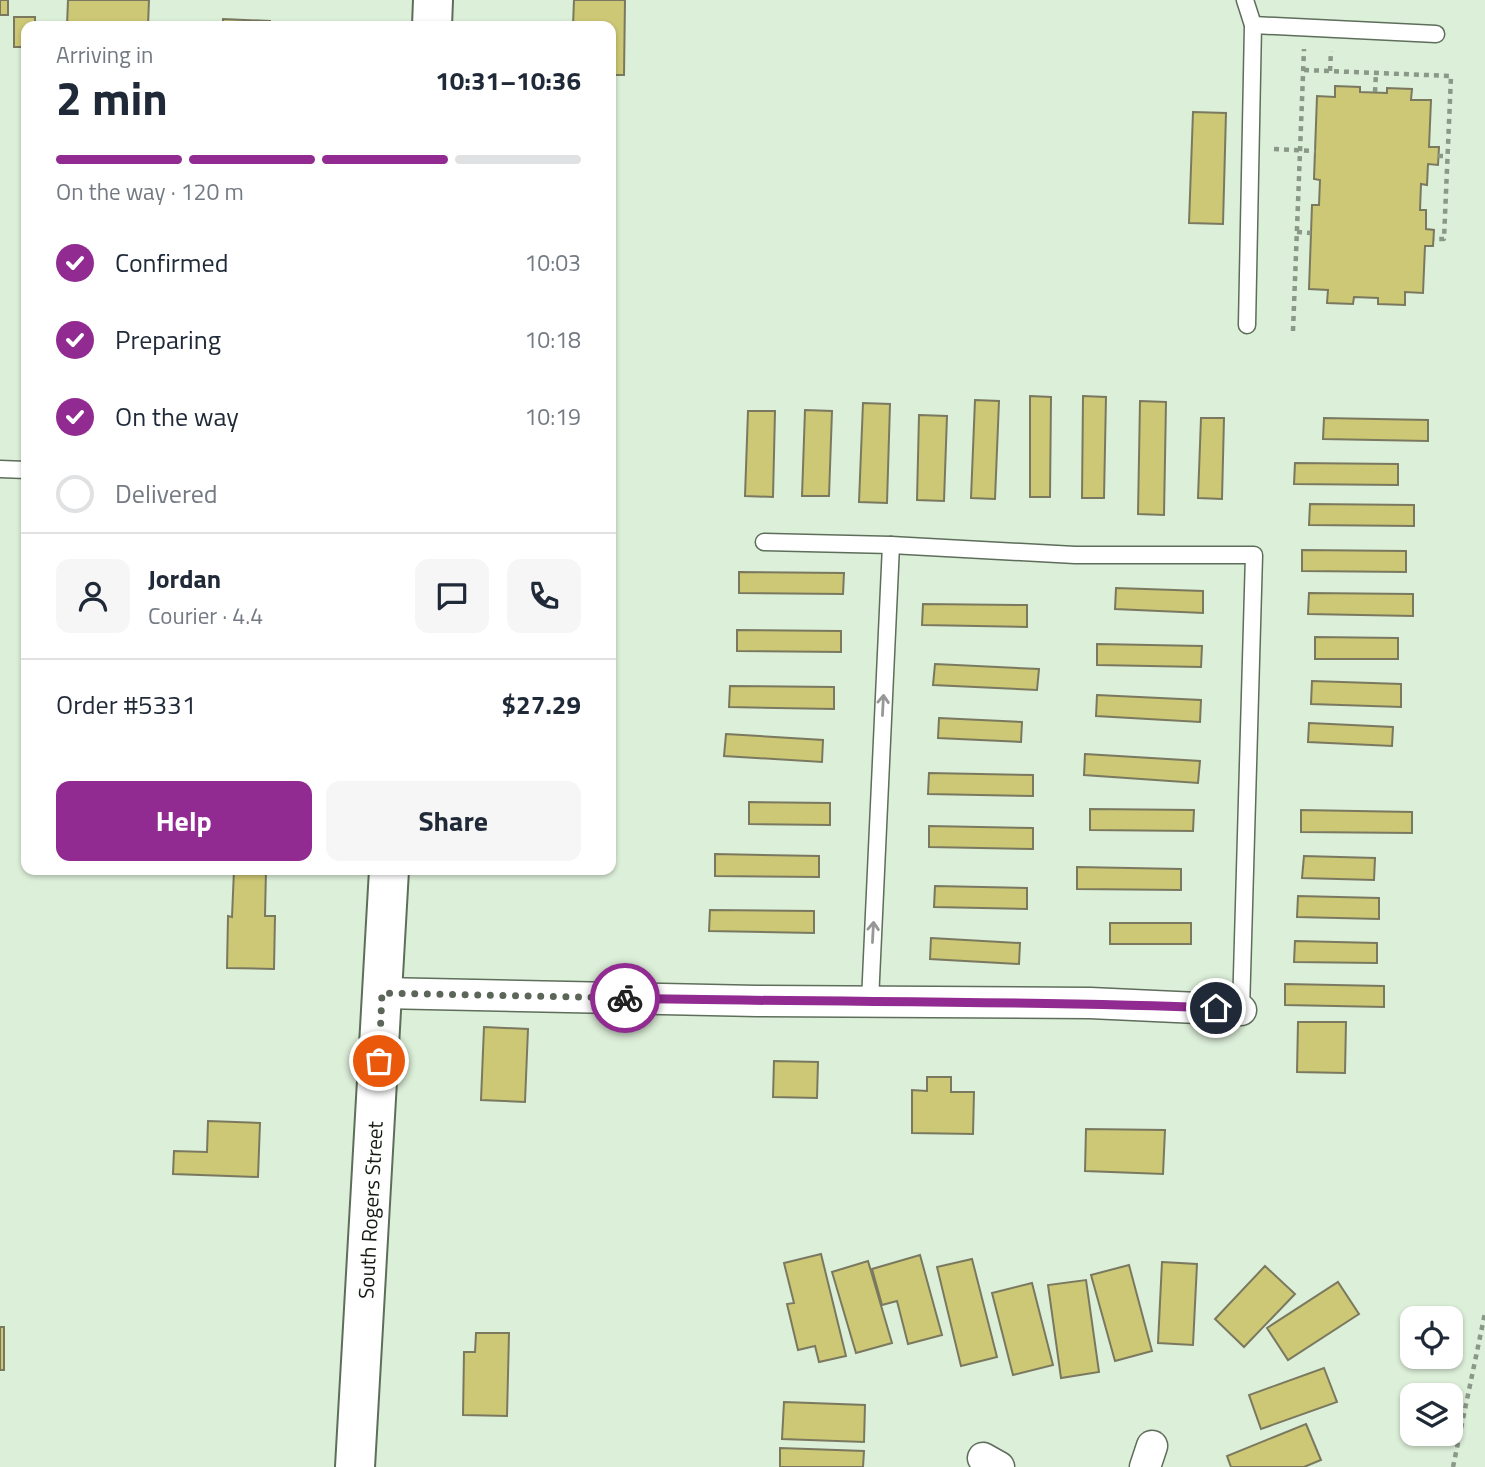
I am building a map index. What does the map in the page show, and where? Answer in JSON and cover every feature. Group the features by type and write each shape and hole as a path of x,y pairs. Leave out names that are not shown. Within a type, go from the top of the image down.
{"street":[{"path":"432,21 433,0"},
{"name":"South Rogers Street","path":"355,1467 389,875"},
{"path":"382,993 757,1001 1090,1003 1241,1010"}],"lane":[{"path":"1245,0 1254,25 1247,325"},
{"path":"1254,25 1436,34"},
{"path":"0,468 21,470"},
{"path":"764,542 891,545 1075,555 1254,555 1241,1010"},
{"path":"870,1001 891,545"}],"path":[{"path":"1293,331 1305,42"},
{"path":"1304,70 1451,76 1444,239 1434,239"},
{"path":"1376,73 1376,92"},
{"path":"1271,149 1315,151"},
{"path":"1438,156 1448,156"},
{"path":"1297,232 1311,233"},
{"path":"1454,1467 1485,1313"}],"building":[{"path":"0,0 8,0 8,15 0,15"},
{"path":"68,0 149,0 148,21 67,21"},
{"path":"574,0 625,0 624,75 616,75 616,21 573,21"},
{"path":"14,17 35,17 35,21 21,21 21,47 14,47"},
{"path":"223,19 270,21 223,21"},
{"path":"1335,86 1360,87 1360,92 1387,93 1387,88 1412,89 1411,100 1431,100 1429,147 1439,147 1438,165 1428,164 1427,185 1421,184 1420,210 1426,210 1426,229 1434,230 1433,246 1425,246 1423,293 1405,292 1405,305 1378,304 1378,298 1354,297 1353,304 1327,303 1328,290 1309,289 1312,205 1319,205 1320,180 1314,179 1317,96 1335,97"},
{"path":"1193,112 1226,113 1223,224 1189,223"},
{"path":"1030,396 1051,397 1050,497 1030,497"},
{"path":"1083,396 1106,397 1104,498 1082,498"},
{"path":"975,400 999,401 995,499 971,498"},
{"path":"1140,401 1166,402 1164,515 1138,514"},
{"path":"863,403 890,404 887,503 859,502"},
{"path":"805,410 832,411 829,496 802,496"},
{"path":"748,411 775,411 773,497 745,496"},
{"path":"919,415 947,416 944,501 917,500"},
{"path":"1201,418 1224,418 1222,499 1198,498"},
{"path":"1324,418 1428,420 1428,441 1323,439"},
{"path":"1295,463 1398,464 1398,485 1294,484"},
{"path":"1310,504 1414,505 1414,526 1309,525"},
{"path":"1302,550 1406,551 1406,572 1302,571"},
{"path":"739,572 844,573 843,594 739,593"},
{"path":"1116,588 1203,591 1203,613 1115,609"},
{"path":"1309,593 1413,594 1413,616 1308,614"},
{"path":"923,604 1027,605 1027,627 922,625"},
{"path":"737,630 841,631 841,652 737,651"},
{"path":"1315,637 1398,638 1398,659 1315,659"},
{"path":"1097,644 1202,646 1201,667 1097,665"},
{"path":"935,664 1039,669 1037,690 933,685"},
{"path":"1312,681 1401,684 1401,707 1311,704"},
{"path":"730,686 834,687 834,709 729,707"},
{"path":"1097,695 1201,700 1200,722 1096,716"},
{"path":"939,718 1022,722 1021,742 938,738"},
{"path":"1309,723 1393,727 1392,746 1308,742"},
{"path":"726,734 823,740 822,762 724,756"},
{"path":"1085,754 1200,761 1198,783 1084,775"},
{"path":"929,773 1033,775 1033,796 928,794"},
{"path":"749,802 830,803 830,825 749,824"},
{"path":"1090,809 1194,810 1193,831 1090,830"},
{"path":"1301,810 1412,812 1412,833 1301,832"},
{"path":"929,826 1033,828 1033,849 929,847"},
{"path":"715,854 819,856 819,877 715,876"},
{"path":"1304,856 1375,858 1374,880 1302,878"},
{"path":"1077,867 1181,869 1181,890 1077,889"},
{"path":"234,875 266,875 265,916 275,916 274,969 227,968 228,916 232,917"},
{"path":"935,886 1027,888 1027,909 934,907"},
{"path":"1298,896 1379,898 1379,919 1297,917"},
{"path":"710,910 814,911 814,933 709,931"},
{"path":"1110,923 1191,923 1191,944 1110,944"},
{"path":"931,938 1020,943 1019,964 930,959"},
{"path":"1295,941 1377,943 1377,963 1294,962"},
{"path":"1285,984 1384,986 1384,1007 1285,1005"},
{"path":"1298,1022 1346,1022 1345,1073 1297,1072"},
{"path":"484,1027 528,1029 525,1102 481,1100"},
{"path":"774,1061 818,1062 817,1098 773,1097"},
{"path":"927,1077 951,1077 951,1092 974,1092 973,1134 912,1133 912,1090 927,1091"},
{"path":"208,1121 260,1123 258,1177 173,1174 174,1151 207,1152"},
{"path":"1086,1129 1165,1130 1163,1174 1085,1171"},
{"path":"821,1254 846,1356 819,1362 815,1346 798,1350 787,1304 794,1303 784,1263"},
{"path":"920,1255 942,1335 908,1344 897,1301 882,1305 872,1269"},
{"path":"972,1259 997,1357 961,1366 937,1267"},
{"path":"868,1261 892,1343 856,1353 832,1272"},
{"path":"1162,1262 1197,1264 1193,1345 1158,1343"},
{"path":"1129,1265 1152,1351 1115,1361 1091,1275"},
{"path":"1265,1266 1295,1294 1244,1347 1215,1319"},
{"path":"1086,1280 1099,1372 1061,1378 1048,1285"},
{"path":"1338,1282 1359,1314 1288,1360 1267,1328"},
{"path":"1032,1283 1053,1365 1013,1375 992,1293"},
{"path":"0,1327 4,1327 4,1370 0,1370"},
{"path":"476,1333 509,1333 507,1416 463,1415 464,1352 475,1352"},
{"path":"1324,1368 1337,1402 1261,1429 1249,1395"},
{"path":"784,1402 865,1405 864,1442 782,1439"},
{"path":"1306,1424 1321,1460 1304,1467 1231,1467 1227,1456"},
{"path":"780,1448 864,1451 863,1467 780,1467"}],"way so far":[{"path":"379,1061 382,993 625,998"}],"route":[{"path":"625,998 1090,1003 1216,1008"}]}
